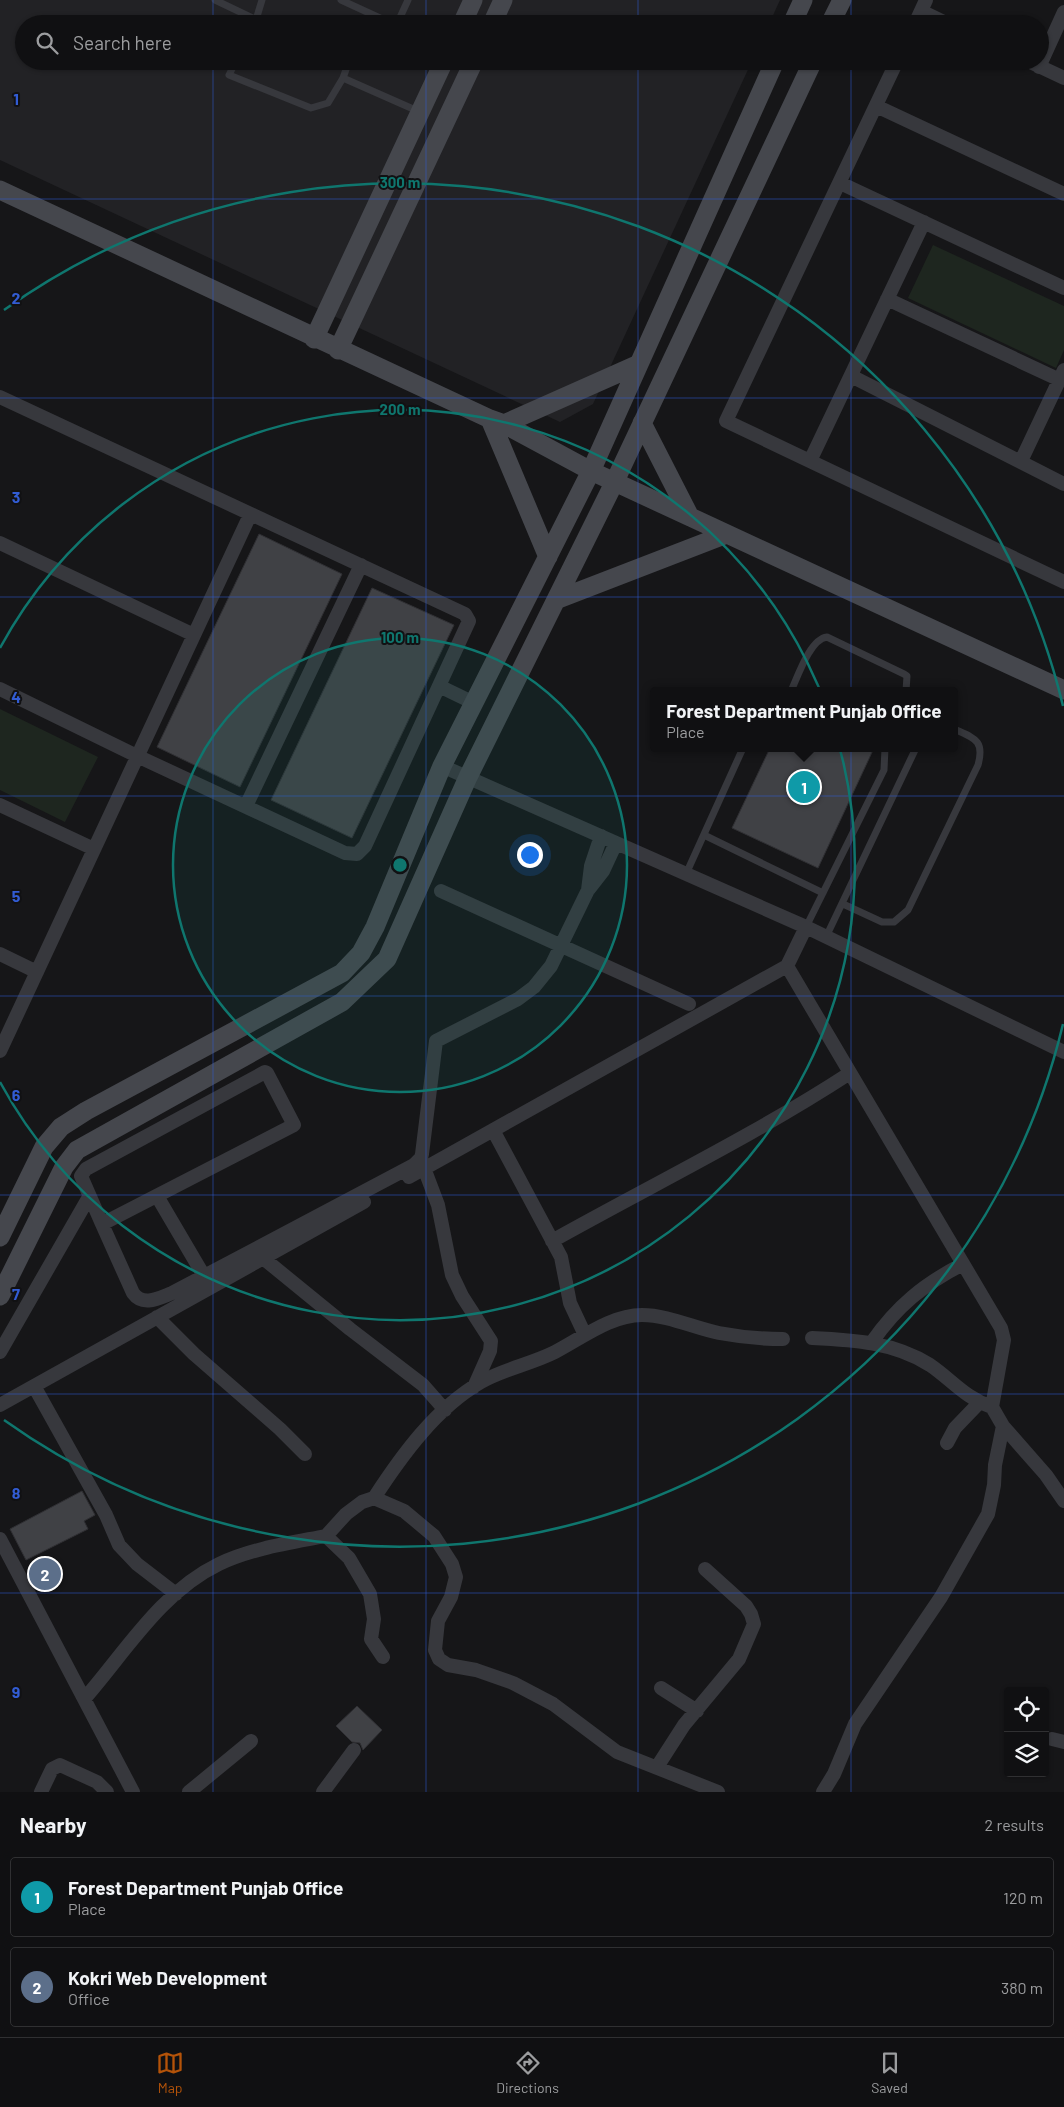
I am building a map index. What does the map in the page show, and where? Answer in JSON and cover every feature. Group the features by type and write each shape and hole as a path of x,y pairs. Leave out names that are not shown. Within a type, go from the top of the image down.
{"main road":[{"path":"466,15 473,0"},
{"path":"496,15 503,0"},
{"path":"796,15 802,0"},
{"path":"834,15 842,0"},
{"path":"314,338 440,70"},
{"path":"338,350 470,70"},
{"path":"0,1237 44,1148 61,1127 86,1110 342,973 361,953 375,928 442,766 591,472 771,70"},
{"path":"0,1296 64,1167 77,1150 342,1002 387,959 468,777 615,482 809,70"},
{"path":"0,190 338,350 497,422 591,472 1064,690"},
{"path":"497,422 639,364"},
{"path":"497,422 548,557"},
{"path":"642,423 690,517"},
{"path":"556,600 727,534"}],"street":[{"path":"1049,38 1064,12"},
{"path":"893,70 727,419 729,424 1062,576"},
{"path":"1047,70 1064,78"},
{"path":"876,106 1064,194"},
{"path":"840,182 1064,288"},
{"path":"810,461 924,222"},
{"path":"887,299 1062,375 1021,462"},
{"path":"851,376 1064,484"},
{"path":"0,397 465,614 469,620 365,846 357,854 345,853 0,689"},
{"path":"0,1052 250,515"},
{"path":"0,543 194,635"},
{"path":"246,806 360,565"},
{"path":"439,686 474,703"},
{"path":"442,766 806,927 1064,1052"},
{"path":"0,805 94,849"},
{"path":"588,890 591,866 601,836"},
{"path":"102,1224 294,1124 267,1073 263,1072 86,1169 80,1176 133,1293 141,1300 148,1301 160,1298 204,1276 418,1161 422,1154 436,1042 518,999 529,991 551,966 588,890 603,871 616,843"},
{"path":"440,891 689,1004"},
{"path":"0,1405 787,966 806,927"},
{"path":"0,954 37,972"},
{"path":"787,966 1003,1334 986,1405 955,1428 947,1443"},
{"path":"552,1241 710,1156 804,1103 850,1073"},
{"path":"493,1130 563,1264 570,1303 585,1336"},
{"path":"424,1168 438,1205 452,1275 456,1286 491,1341 490,1351 474,1386"},
{"path":"157,1196 204,1276"},
{"path":"0,1352 90,1197"},
{"path":"263,1258 350,1329 423,1385 445,1410"},
{"path":"872,1342 898,1308 938,1277 963,1264"},
{"path":"85,1698 157,1611 190,1582 220,1564 288,1542 326,1536 346,1514 362,1502 374,1498 415,1442 445,1410 474,1386 491,1377 554,1352 614,1321 630,1316 644,1315 676,1321 719,1333 756,1339 783,1339"},
{"path":"158,1317 194,1354 280,1429 305,1454"},
{"path":"812,1338 872,1342 910,1354 930,1365 960,1390 986,1405 1046,1475 1064,1501"},
{"path":"34,1386 106,1515 119,1546 137,1564 176,1594"},
{"path":"823,1792 834,1774 855,1724 941,1597 988,1514 1003,1426"},
{"path":"374,1498 404,1511 434,1536 452,1564 456,1577 451,1597 438,1621 435,1639 435,1650 439,1659 448,1666 476,1670 512,1683 554,1704 617,1752 718,1792"},
{"path":"326,1536 350,1558 370,1594 374,1619 371,1639 383,1657"},
{"path":"0,1539 133,1792"},
{"path":"657,1767 684,1726 739,1659 754,1624 752,1614 746,1606 705,1569"},
{"path":"661,1688 697,1711"},
{"path":"190,1792 251,1741"},
{"path":"323,1792 354,1750"},
{"path":"41,1792 52,1768 60,1765 97,1782 107,1792"}],"lane":[{"path":"215,0 242,15"},
{"path":"257,15 262,0"},
{"path":"341,0 374,15"},
{"path":"401,15 408,0"},
{"path":"232,70 230,75 311,108 328,103 345,70"},
{"path":"342,78 420,112"},
{"path":"793,687 814,643 821,638 827,637 904,674 907,676 907,687"},
{"path":"843,904 882,922 894,922 908,910 978,765 981,754 980,745 974,738 958,731"},
{"path":"686,874 741,752"},
{"path":"806,927 884,770 885,752"},
{"path":"826,937 914,752"},
{"path":"704,835 823,893"}],"shaded area":[{"path":"0,0 780,0 773,15 15,15 15,70 748,70 593,404 560,422 0,160"},
{"path":"933,245 1064,306 1064,350 1056,368 908,298"},
{"path":"0,709 98,757 65,822 0,790"}],"building":[{"path":"259,534 342,574 240,787 157,747"},
{"path":"372,588 454,625 352,838 271,800"},
{"path":"768,752 872,752 818,868 732,828"},
{"path":"82,1491 95,1515 84,1521 88,1529 26,1560 10,1529"},
{"path":"357,1706 382,1730 363,1750 360,1743 352,1742 336,1726"}],"place":[{"name":"Forest Department Punjab Office","path":"804,787"},
{"name":"Kokri Web Development","path":"45,1574"}]}
